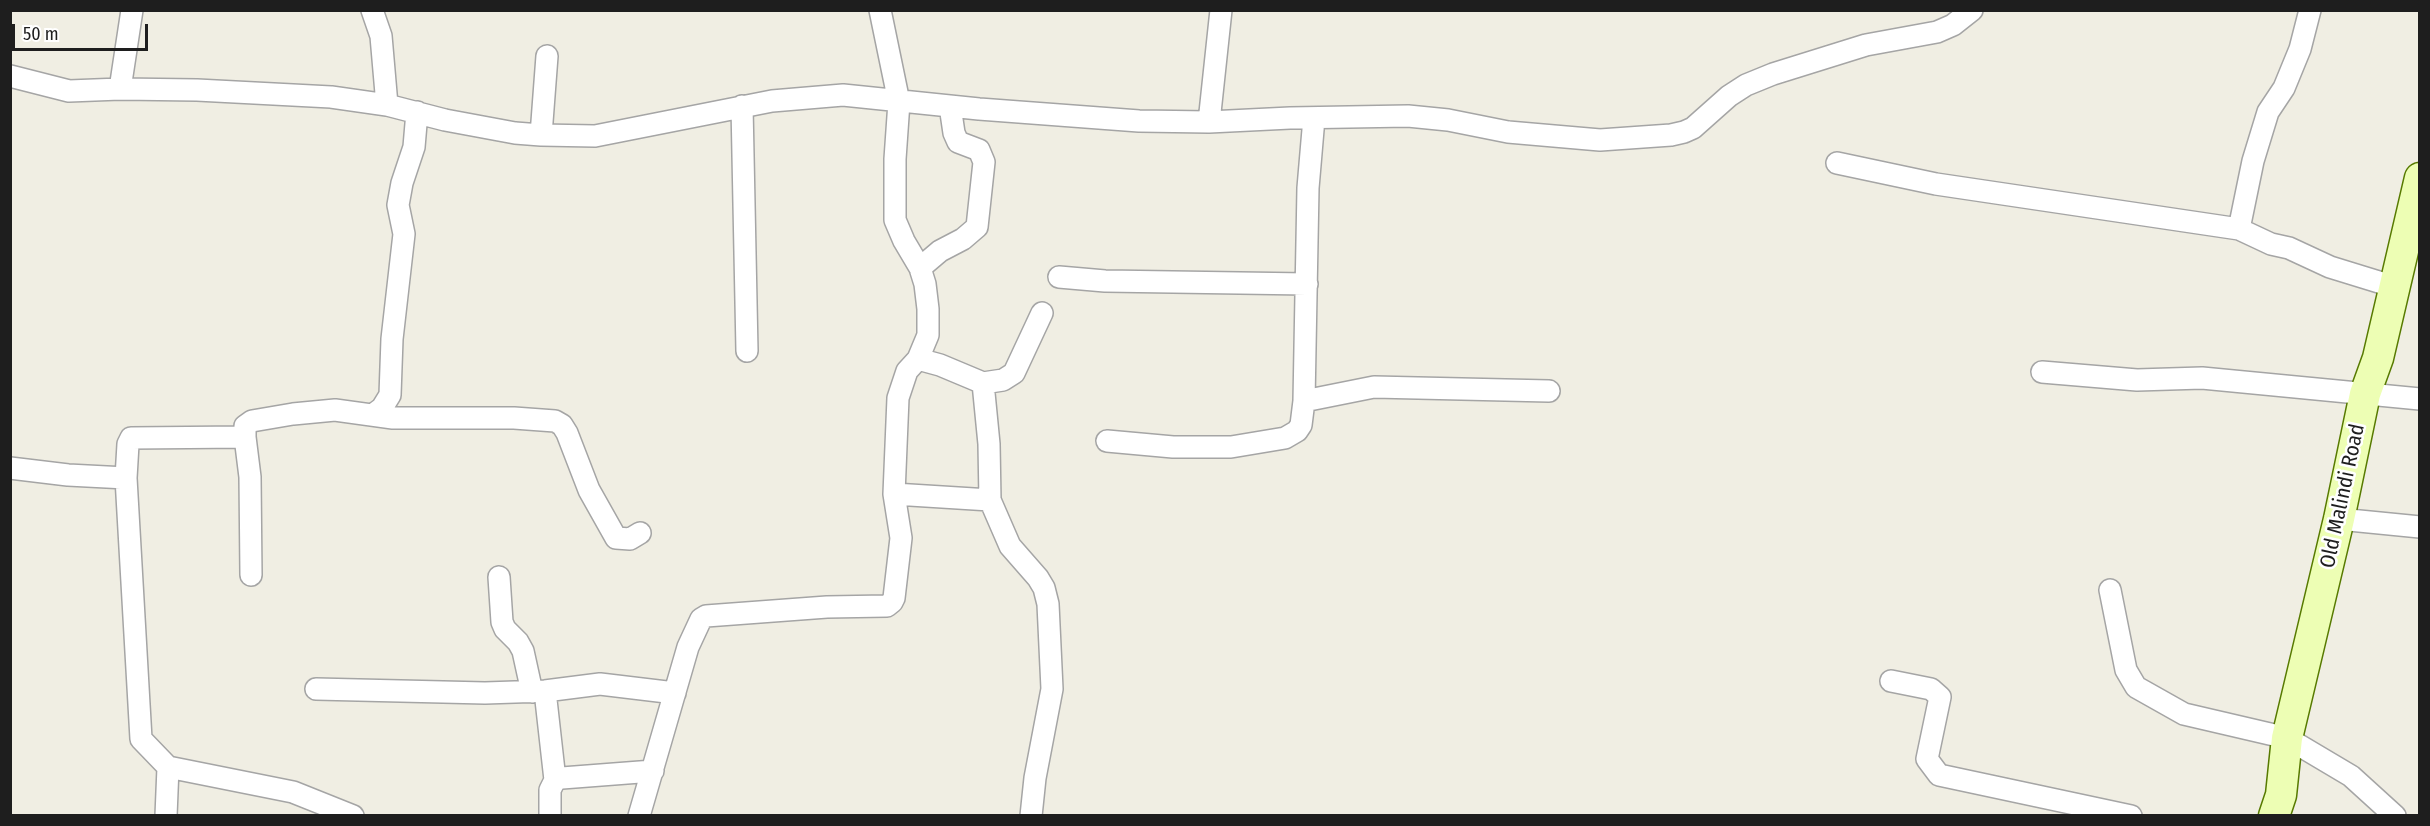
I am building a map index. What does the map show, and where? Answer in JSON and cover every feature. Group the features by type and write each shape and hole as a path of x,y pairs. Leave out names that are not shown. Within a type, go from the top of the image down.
{"main road":[{"name":"Old Malindi Road","path":"2274,816 2281,795 2287,738 2339,519 2365,394 2378,358 2395,287 2411,250 2420,178"}],"street":[{"path":"120,89 132,10"},
{"path":"372,10 381,36 387,105"},
{"path":"639,816 675,693 701,619 706,616 827,607 886,606 892,602 901,538 894,494 898,398 908,371 918,359 928,335 928,309 925,284 920,268 895,220 895,159 899,102 880,10"},
{"path":"1209,122 1221,10"},
{"path":"10,76 69,91 197,90 331,97 387,105 503,130 541,135 595,136 742,106 808,96 843,95 899,102 1139,121 1209,122 1408,116 1448,120 1508,132 1600,140 1671,135 1693,128 1729,96 1746,85 1773,74 1866,45 1937,32 1953,25 1972,10"},
{"path":"2240,229 2253,161 2268,112 2284,88 2300,49 2310,10"},
{"path":"541,135 547,56"},
{"path":"742,106 747,351"},
{"path":"920,268 940,250 963,239 977,227 984,162 979,150 958,142 954,133 950,106"},
{"path":"374,414 382,408 390,395 392,339 404,234 398,205 402,183 414,147 417,112"},
{"path":"1107,441 1173,447 1231,447 1285,438 1297,431 1301,425 1304,401 1308,188 1314,118"},
{"path":"1837,164 1936,184 2240,229 2330,267 2395,287"},
{"path":"1059,277 1105,281 1307,284"},
{"path":"918,359 940,365 982,383 1003,380 1014,373 1042,313"},
{"path":"2042,372 2137,380 2202,378 2420,399"},
{"path":"982,383 989,444 990,500 1010,546 1038,578 1044,588 1048,604 1052,689 1035,778 1031,816"},
{"path":"1304,401 1374,387 1549,391"},
{"path":"251,575 250,477 245,437 247,424 263,419 335,410 421,419 514,418 555,422 562,425 567,433 589,489 616,538 630,539 640,533"},
{"path":"245,437 131,438 128,444 126,478 140,735 147,747 168,767 293,792 353,816"},
{"path":"10,468 68,475 126,478"},
{"path":"894,494 990,500"},
{"path":"2339,519 2420,527"},
{"path":"499,577 502,622 523,651 538,691 555,780 550,790 550,816"},
{"path":"2110,590 2126,670 2136,687 2184,714 2287,738 2351,776 2396,816"},
{"path":"1891,681 1931,689 1940,697 1927,759 1939,775 2131,816"},
{"path":"316,689 485,693 538,691 600,684 675,693"},
{"path":"165,816 168,767"},
{"path":"555,780 653,771"}]}
